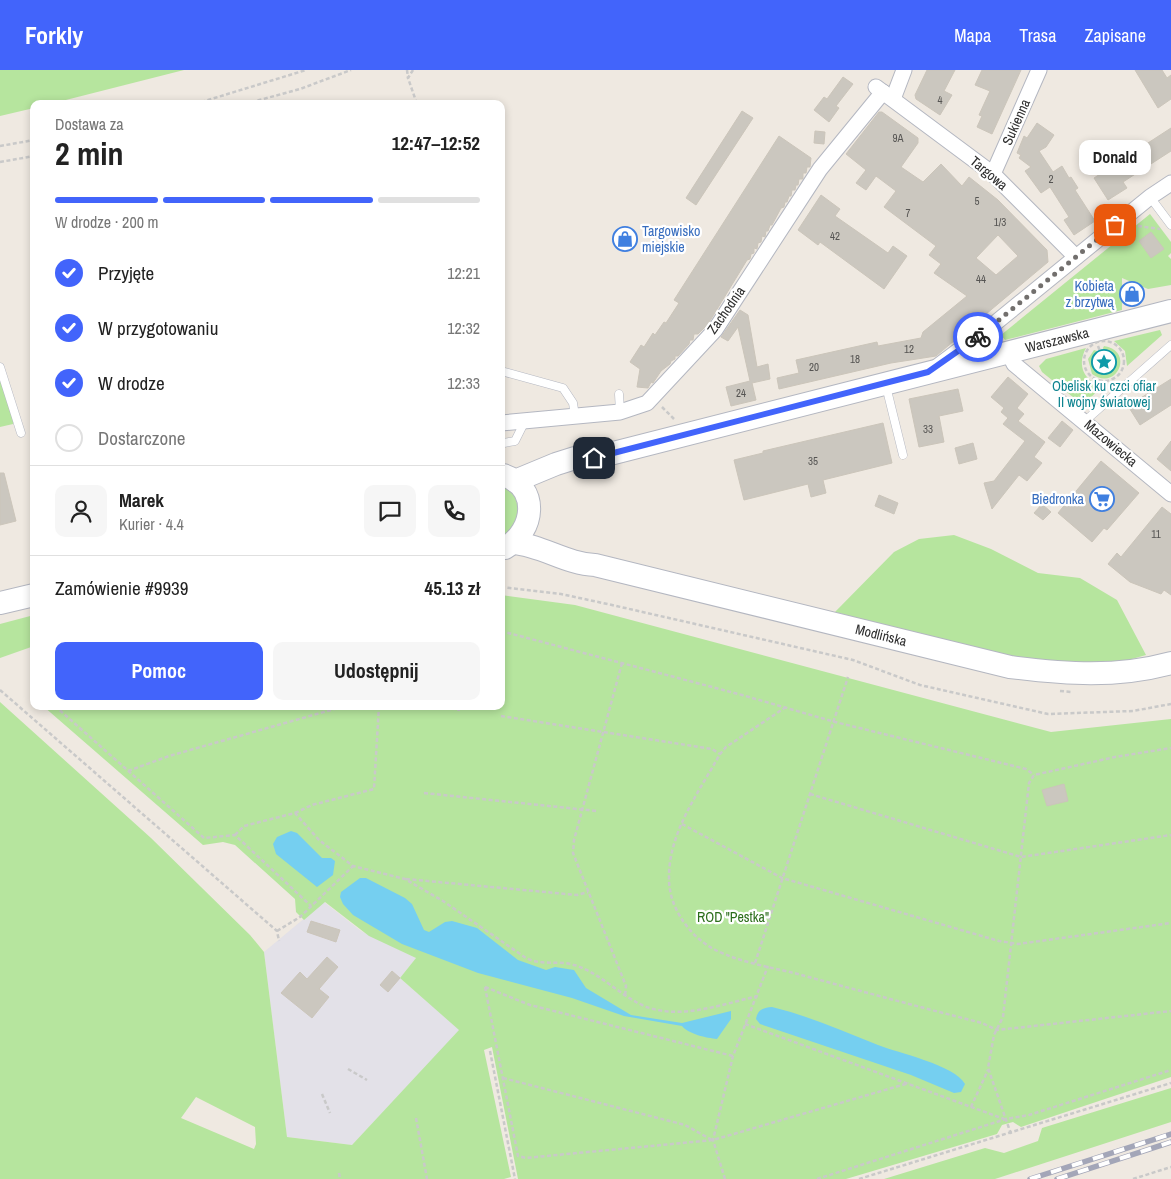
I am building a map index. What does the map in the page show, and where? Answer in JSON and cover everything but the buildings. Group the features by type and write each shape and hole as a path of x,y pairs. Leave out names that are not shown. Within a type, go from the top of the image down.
{"main road":[{"name":"Warszawska","path":"507,546 521,536 528,510 542,486 594,458 1171,311"},
{"name":"Warszawska","path":"508,478 575,458 594,458"},
{"name":"Modlińska","path":"508,478 522,489 528,510 546,535 595,565"},
{"name":"Modlińska","path":"507,546 538,548 579,564 595,565 1010,667 1064,674 1142,671 1171,664"},
{"path":"0,603 30,596"}],"street":[{"path":"884,92 904,70"},
{"name":"Sukienna","path":"993,174 1039,70"},
{"name":"Targowa","path":"884,92 993,174 1076,257"},
{"name":"Zachodnia","path":"505,423 620,412 647,403 714,330 820,169 884,92"},
{"path":"928,372 994,324 1150,197 1171,183"},
{"path":"985,358 982,340 994,324"},
{"name":"Mazowiecka","path":"1008,352 1014,364 1171,494"}],"lane":[{"path":"1150,197 1167,227"},
{"path":"1085,421 1171,345"},
{"path":"0,367 20,433"},
{"path":"505,372 563,388 573,403 575,416"},
{"path":"885,383 903,455"},
{"path":"620,394 620,412"},
{"path":"505,443 515,441 524,421"}],"path":[{"path":"208,100 306,70"},
{"path":"259,100 351,70"},
{"path":"407,70 416,100"},
{"path":"408,78 414,70"},
{"path":"0,146 30,141"},
{"path":"0,162 30,157"},
{"path":"1132,225 1167,227"},
{"path":"1097,342 1112,343 1121,351 1124,363 1119,374 1114,378 1102,381 1096,379 1084,366 1086,353 1097,342"},
{"path":"1097,342 1103,359"},
{"path":"661,406 674,418"},
{"path":"505,588 586,600 853,660 920,685 1048,714 1133,711 1171,704"},
{"path":"505,632 786,707 835,722 1026,769 1034,775"},
{"path":"622,663 582,809 573,853 626,986 626,996"},
{"path":"755,963 848,678"},
{"path":"0,690 277,931 279,942"},
{"path":"786,707 726,747 687,810 676,837 669,879 672,898 680,918 692,933 709,946 755,963 982,1023 997,1030 1171,1011"},
{"path":"59,710 204,838 236,835 244,826 295,813 312,805 374,790 379,710"},
{"path":"128,771 169,756 331,710"},
{"path":"501,716 712,749 720,754"},
{"path":"971,1107 988,1068 997,1030 1003,1018 1029,783 1034,775 1115,757 1171,748"},
{"path":"424,793 597,810"},
{"path":"810,794 1021,857 1171,835"},
{"path":"295,813 318,840 353,866 405,879 577,895 588,892"},
{"path":"682,824 782,878 999,941 1018,944 1171,923"},
{"path":"236,835 311,906"},
{"path":"277,931 300,917 353,866"},
{"path":"405,879 443,901 526,958 536,963 573,964 626,996 654,1010 675,1013 758,996"},
{"path":"725,1179 713,1140 733,1056 758,996 768,966"},
{"path":"733,1056 530,1004 485,987 518,1156 526,1158 713,1140 909,1083"},
{"path":"745,1024 1006,1119"},
{"path":"490,1051 515,1179"},
{"path":"348,1068 367,1080"},
{"path":"988,1068 1011,1134"},
{"path":"817,1179 1006,1119 1029,1116 1171,1070"},
{"path":"503,1078 685,1125 713,1140"},
{"path":"859,1179 1011,1134 1171,1083"},
{"path":"322,1094 330,1113"},
{"path":"416,1118 427,1179"},
{"path":"1133,1179 1171,1167"},
{"path":"339,1173 340,1179"}],"shaded area":[{"path":"324,902 361,931 416,958 400,978 460,1030 352,1145 287,1137 264,952"}],"green space":[{"path":"0,70 184,70 66,100 30,100 30,109 0,116"},
{"path":"1150,214 1171,242 1171,253 1168,256 1171,259 1171,285 1148,289 1122,278 1122,310 1005,340 1001,335"},
{"path":"1160,330 1162,335 1127,366 1125,351 1114,341"},
{"path":"1104,346 1113,349 1119,355 1119,369 1109,378 1101,378 1092,374 1088,359 1094,350 1097,351 1102,364 1107,362"},
{"path":"1086,348 1082,361 1084,372 1092,381 1104,385 1088,400 1079,402 1042,372 1039,366 1046,359"},
{"path":"0,377 13,413 13,424 0,427"},
{"path":"505,486 511,491 516,500 518,524 505,535"},
{"path":"954,535 991,549 1038,573 1080,578 1117,600 1146,655 1107,666 1016,661 835,612 894,552 919,539"},
{"name":"ROD \"Pestka\"","path":"505,596 575,605 1051,732 1171,719 1171,1077 1021,1127 1013,1122 1002,1125 997,1134 846,1179 518,1179 492,1047 484,1050 511,1177 504,1179 0,1179 0,702 151,838 250,935 264,952 287,1137 352,1145 459,1030 400,978 416,958 369,936 325,902 304,920 296,912 295,899 235,845 223,842 203,845 48,710 505,710","holes":["196,1097 255,1127 256,1144 254,1149 181,1118"]},
{"path":"30,616 30,647 0,658 0,624"},
{"path":"1171,1088 1171,1122 995,1179 884,1179 985,1148 1004,1153 1038,1141 1042,1128"}],"water":[{"path":"291,831 297,833 322,858 331,858 335,861 333,875 317,887 276,854 273,844 277,837"},
{"path":"360,878 366,878 405,898 412,904 424,930 429,932 445,922 452,921 477,928 518,960 546,970 555,967 574,970 586,988 631,1015 682,1023 731,1011 731,1019 717,1039 708,1038 693,1033 682,1026 624,1016 572,998 478,973 402,944 353,915 343,904 340,897 341,892"},
{"path":"772,1007 813,1019 878,1045 938,1065 959,1077 965,1084 961,1092 954,1093 911,1075 760,1024 756,1019 758,1013"}],"railway":[{"path":"1030,1179 1171,1134"},
{"path":"1057,1179 1171,1142"}],"way so far":[{"path":"978,337 1115,225"}],"place":[{"name":"Donald","path":"1115,225"},
{"name":"Targowisko miejskie","path":"625,239"},
{"name":"Kobieta z brzytwą","path":"1132,294"},
{"name":"Obelisk ku czci ofiar II wojny światowej","path":"1104,362"},
{"name":"Biedronka","path":"1102,499"}],"route":[{"path":"594,458 928,372 978,337"}]}
